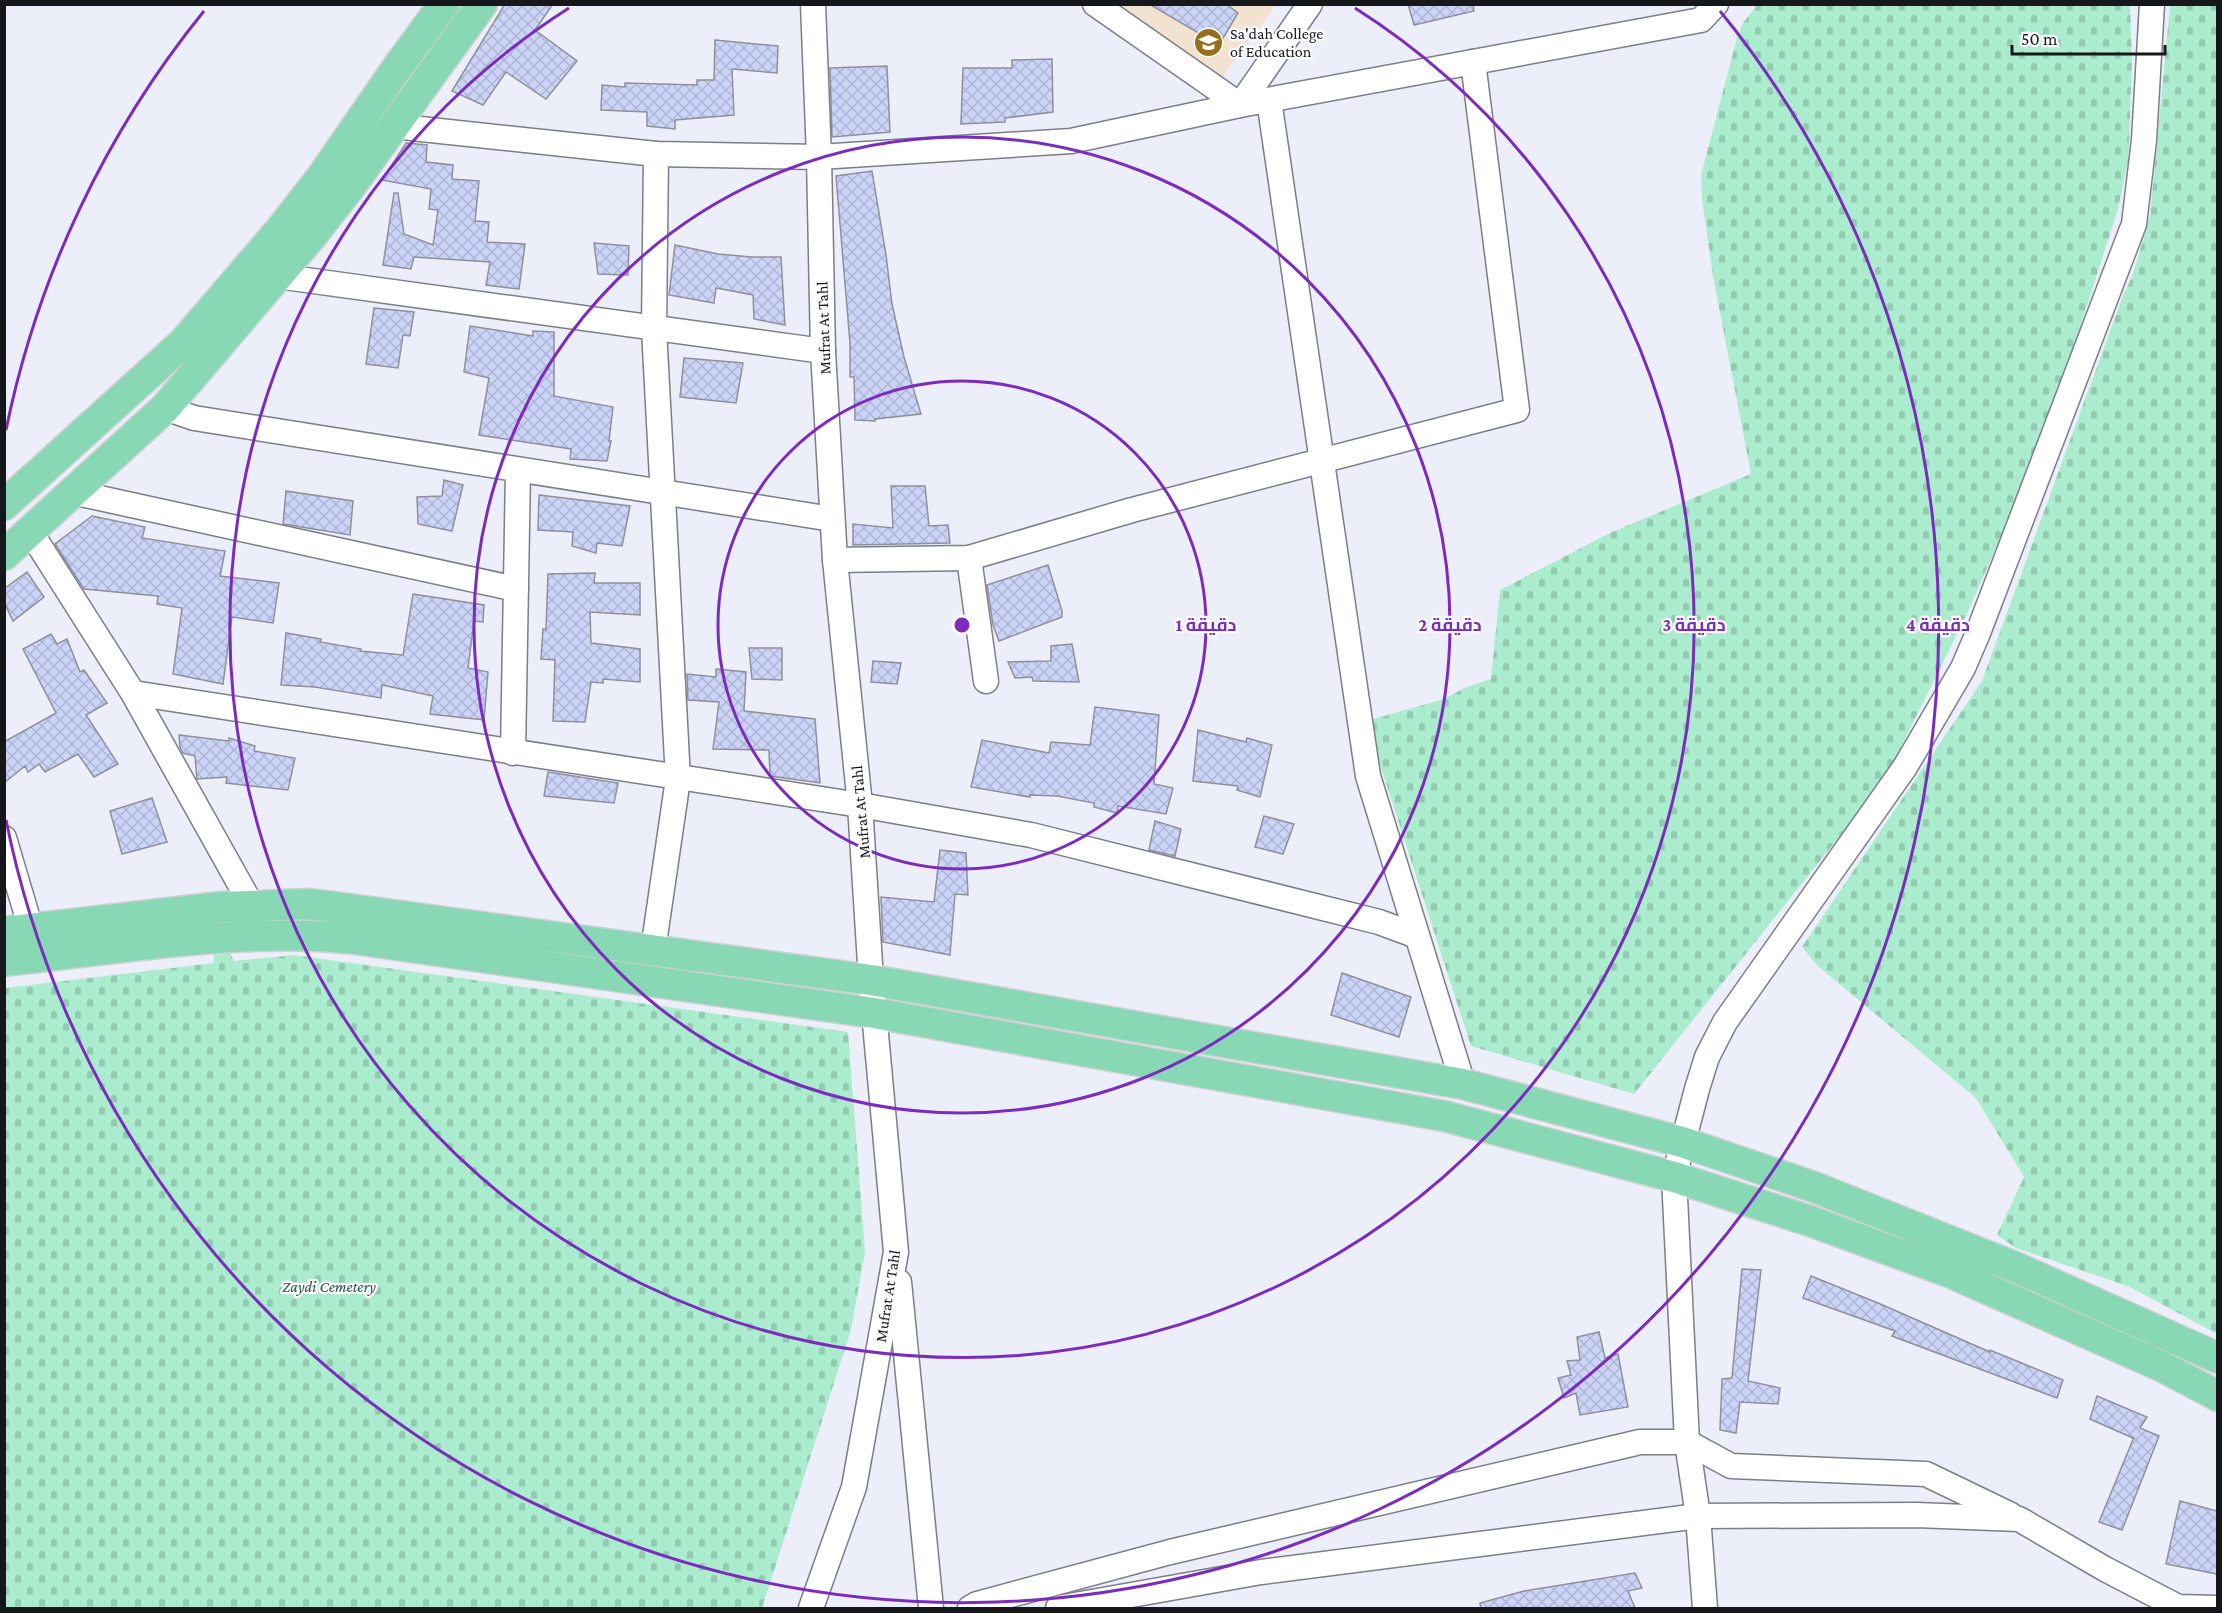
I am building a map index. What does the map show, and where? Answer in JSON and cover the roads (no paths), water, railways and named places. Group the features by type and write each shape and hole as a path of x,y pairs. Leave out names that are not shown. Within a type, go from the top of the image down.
{"main road":[{"path":"4,506 184,342 281,229 321,178 444,4"},
{"path":"4,555 165,408 350,187 482,4"},
{"path":"18,930 221,907 310,904 334,906 871,980 1463,1084 1682,1142 1814,1187 2015,1267 2217,1358"},
{"path":"4,961 212,939 302,935 355,939 874,1013 1444,1116 1674,1177 1810,1221 1949,1272 2161,1366 2217,1395"}],"street":[{"name":"Mufrat At Tahl","path":"811,1608 854,1488 896,1251 871,980 860,805 832,519 823,351 813,4"},
{"path":"1095,4 1240,105"},
{"path":"1240,105 1310,4"},
{"path":"393,126 656,154 819,157 1071,141 1269,99 1701,20 1716,4"},
{"path":"1705,1608 1698,1516 1687,1442 1674,1177 1682,1142 1707,1057 1725,1023 1905,767 1963,668 1978,633 2134,224 2144,140 2152,4"},
{"path":"835,560 969,558 1132,510 1517,411 1473,62"},
{"path":"1269,99 1368,776 1463,1084"},
{"path":"652,951 678,779 654,329 656,154"},
{"path":"277,276 823,351"},
{"path":"165,408 194,418 832,519"},
{"path":"513,753 518,470"},
{"path":"72,492 516,589"},
{"path":"30,531 134,693 252,906"},
{"path":"969,558 986,681"},
{"path":"134,693 678,779 860,805 1031,836 1379,922 1417,936"},
{"path":"4,838 18,930"},
{"path":"896,1251 931,1608"},
{"path":"970,1608 977,1604 1170,1552 1640,1442 1687,1442 1731,1466 1926,1474 2019,1519 2178,1608 2217,1608"},
{"path":"1058,1608 1261,1572 1698,1516 1916,1515 2019,1519"}],"place":[{"name":"Sa'dah College of Education","path":"1209,42"}],"park label":[{"name":"Zaydi Cemetery","path":"329,1286"}]}
